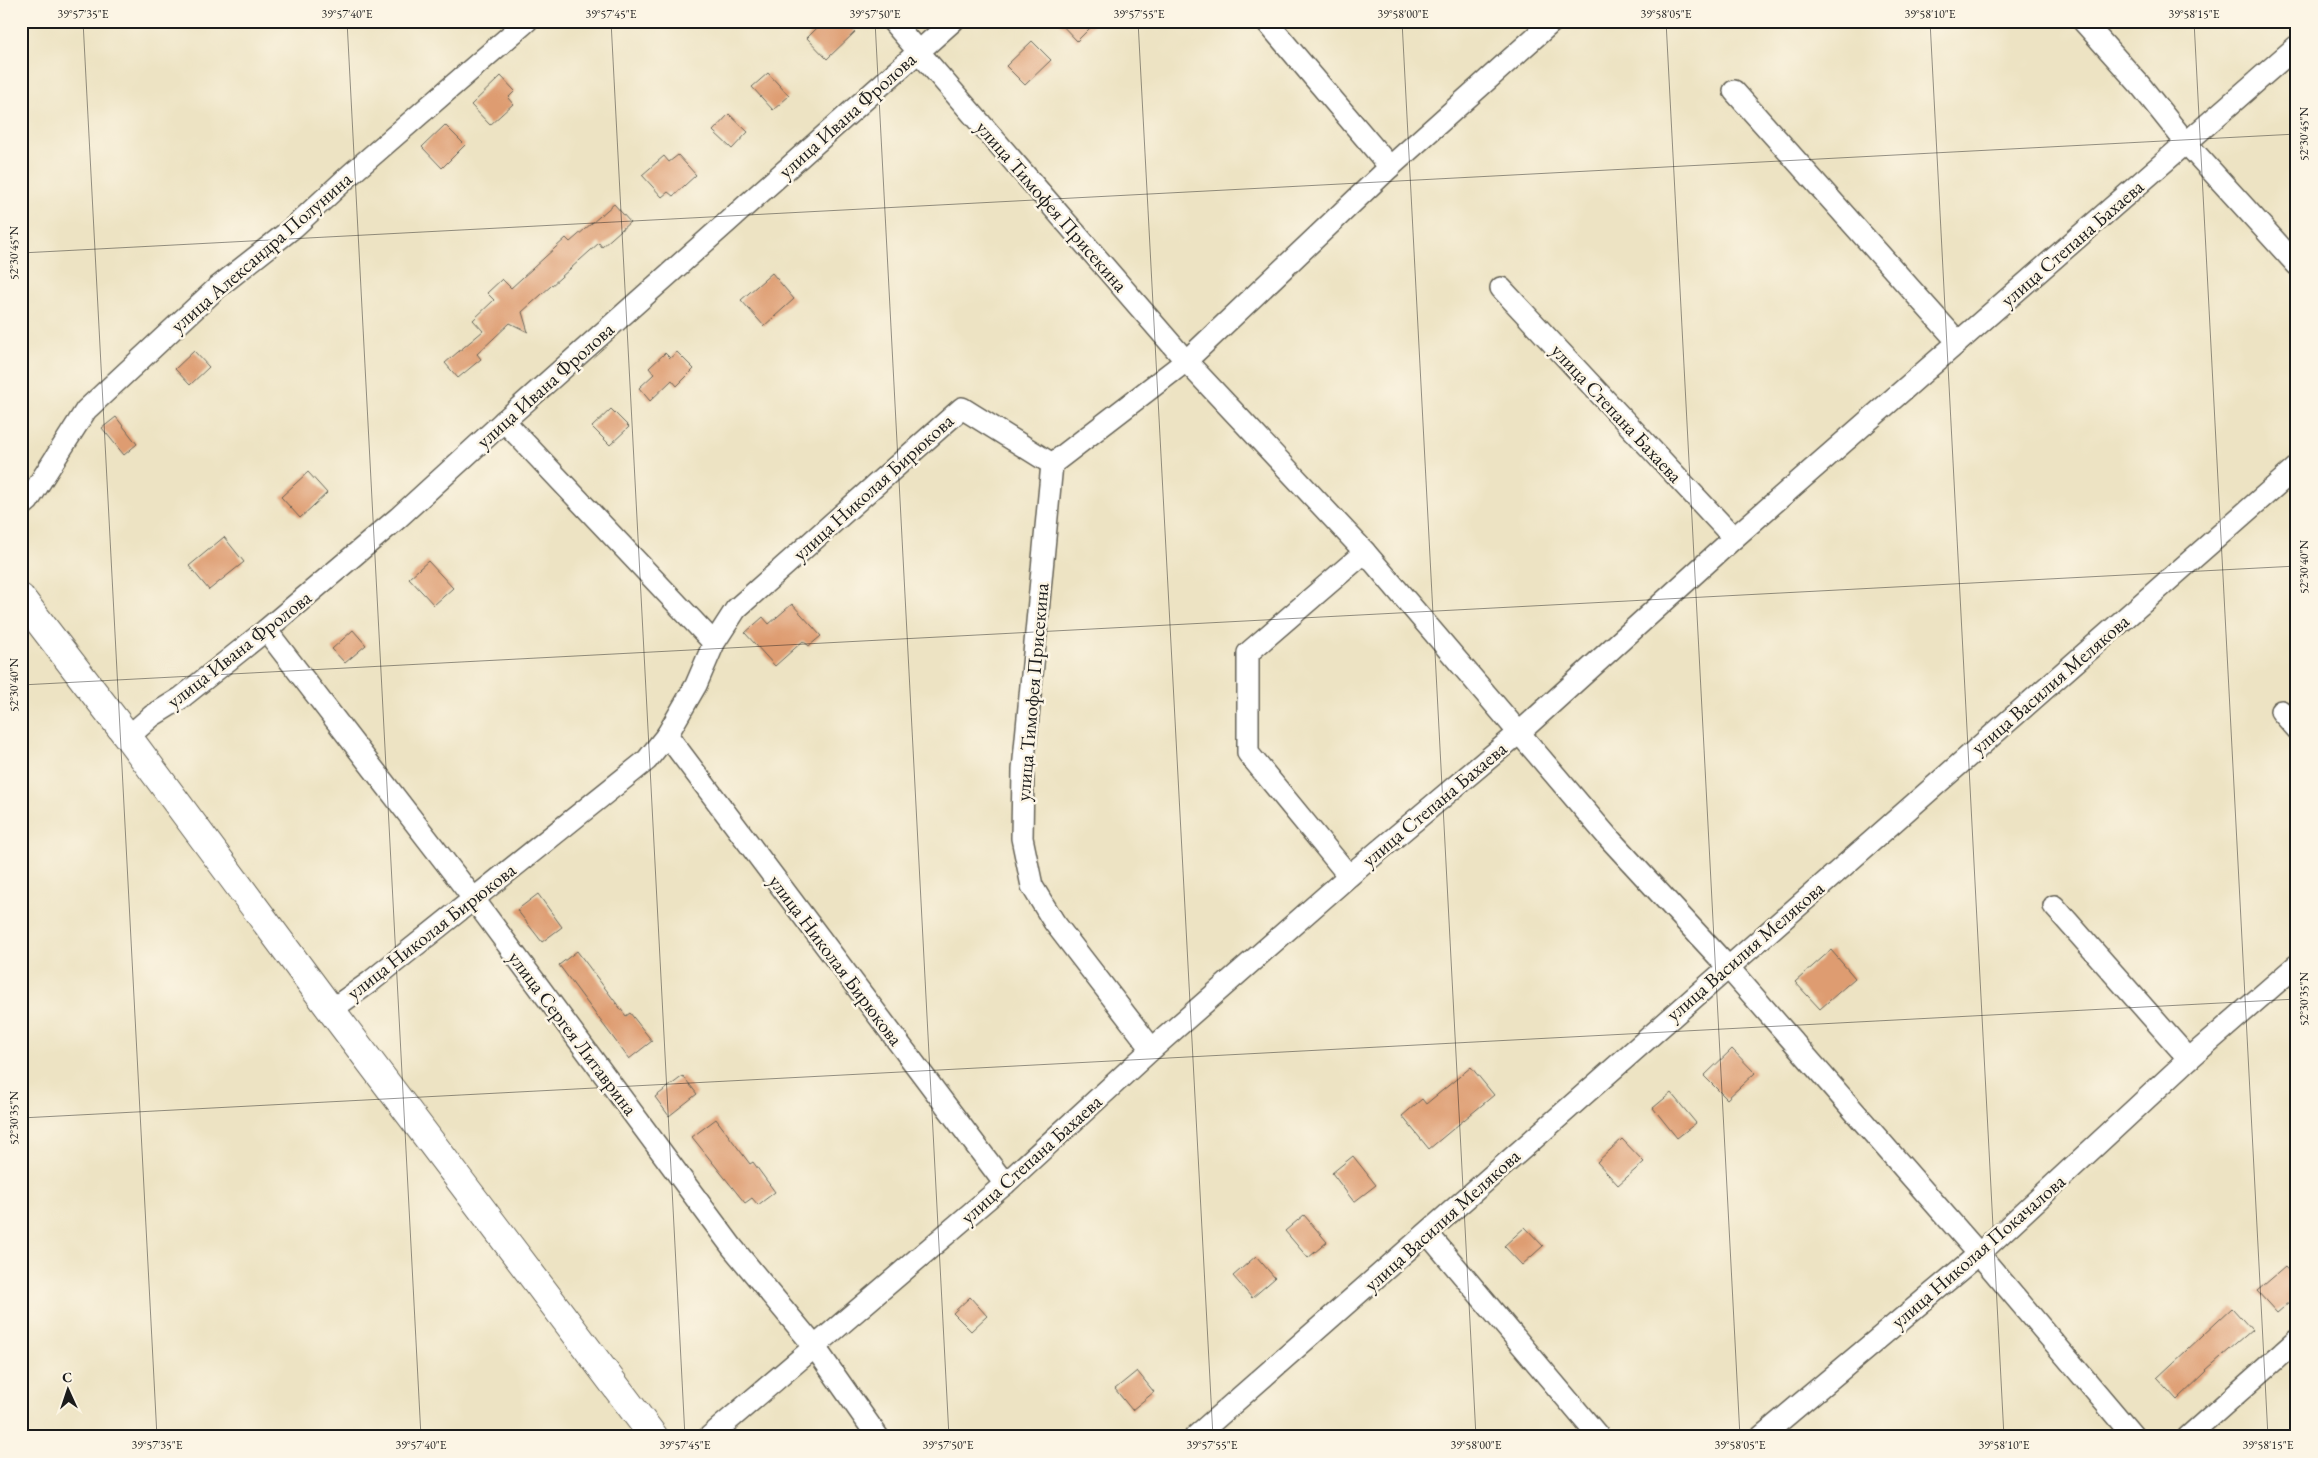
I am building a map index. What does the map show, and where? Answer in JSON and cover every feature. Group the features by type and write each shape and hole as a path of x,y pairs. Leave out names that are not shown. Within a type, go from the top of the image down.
{"main road":[{"path":"21,598 128,737 331,1010 654,1437"}],"street":[{"name":"улица Александра Полунина","path":"21,507 28,501 86,410 218,287 294,227 351,174 527,21"},
{"name":"улица Тимофея Присекина","path":"892,21 1186,361"},
{"name":"улица Ивана Фролова","path":"128,737 152,716 180,698 266,630 398,518 504,421 953,21"},
{"path":"1266,21 1390,167"},
{"path":"1052,464 1186,361 1390,167 1553,21"},
{"path":"2083,21 2140,85 2187,144 2297,265"},
{"name":"улица Степана Бахаева","path":"709,1437 1005,1184 1152,1049 1349,876 1520,732 1734,538 2297,46"},
{"path":"1734,91 1958,342"},
{"name":"улица Степана Бахаева","path":"1501,288 1734,538"},
{"name":"улица Степана Бахаева","path":"1186,361 1364,552 1520,732"},
{"name":"улица Николая Бирюкова","path":"331,1010 370,982 647,760 666,735 696,685 714,643 736,609 962,408 1052,464"},
{"path":"504,421 714,643"},
{"name":"улица Тимофея Присекина","path":"1052,464 1023,770 1022,838 1032,886 1054,922 1152,1049"},
{"name":"улица Василия Мелякова","path":"1195,1437 1428,1234 1727,966 2297,467"},
{"name":"улица Степана Бахаева","path":"1349,876 1248,753 1248,653 1364,552"},
{"name":"улица Сергея Литаврина","path":"266,630 473,898 732,1247 814,1346 878,1437"},
{"path":"2281,711 2297,729"},
{"path":"1520,732 1607,836 1727,966 1979,1254 2134,1437"},
{"name":"улица Николая Бирюкова","path":"666,735 1005,1184"},
{"path":"2054,906 2189,1058"},
{"name":"улица Николая Покачалова","path":"1761,1437 1979,1254 2189,1058 2297,965"},
{"path":"1428,1234 1599,1437"},
{"path":"2188,1437 2297,1340"}],"building":[{"path":"824,21 844,21 855,32 827,59 807,38"},
{"path":"1058,21 1097,21 1077,41"},
{"path":"1032,41 1051,60 1025,85 1006,66"},
{"path":"768,73 789,96 773,110 752,87"},
{"path":"501,76 515,91 508,98 513,104 490,125 471,105"},
{"path":"729,114 748,132 732,149 713,131"},
{"path":"445,125 465,145 442,168 422,147"},
{"path":"678,155 696,175 673,196 668,192 662,197 642,175 664,156 669,162"},
{"path":"614,204 630,222 602,247 599,243 522,312 528,332 510,323 477,354 481,359 458,378 445,363 483,331 473,320 494,300 487,293 502,279 511,288 566,238 570,242"},
{"path":"772,273 794,299 764,326 741,300"},
{"path":"194,351 209,367 190,385 175,369"},
{"path":"677,352 694,369 677,386 672,380 650,401 639,388 654,374 649,368 665,353 670,358"},
{"path":"611,409 629,427 610,445 592,427"},
{"path":"116,417 137,444 124,455 102,428"},
{"path":"308,472 327,493 300,518 281,497"},
{"path":"224,537 244,562 209,590 189,566"},
{"path":"428,561 453,588 434,605 409,578"},
{"path":"792,604 821,636 809,646 803,641 775,666 745,633 763,617 769,624"},
{"path":"353,630 366,645 345,663 332,649"},
{"path":"538,894 562,927 542,942 517,910"},
{"path":"1831,950 1855,978 1820,1009 1795,982"},
{"path":"577,951 626,1016 630,1013 652,1041 629,1059 559,965"},
{"path":"1732,1049 1755,1073 1727,1099 1704,1076"},
{"path":"1471,1067 1494,1095 1429,1149 1402,1116 1422,1099 1426,1104"},
{"path":"683,1076 697,1094 669,1116 655,1097"},
{"path":"1671,1093 1696,1123 1677,1138 1653,1108"},
{"path":"716,1119 750,1164 753,1162 775,1192 758,1205 752,1198 745,1203 692,1137"},
{"path":"1622,1139 1644,1162 1618,1185 1597,1162"},
{"path":"1353,1156 1376,1185 1354,1202 1332,1173"},
{"path":"1304,1215 1327,1242 1308,1258 1285,1231"},
{"path":"1525,1227 1543,1246 1522,1265 1504,1246"},
{"path":"1256,1256 1275,1278 1252,1298 1233,1276"},
{"path":"2285,1267 2297,1280 2297,1296 2277,1313 2257,1291"},
{"path":"970,1297 987,1316 971,1331 953,1313"},
{"path":"2232,1308 2252,1330 2206,1370 2177,1400 2157,1378"},
{"path":"1137,1371 1154,1392 1132,1410 1115,1389"}]}
